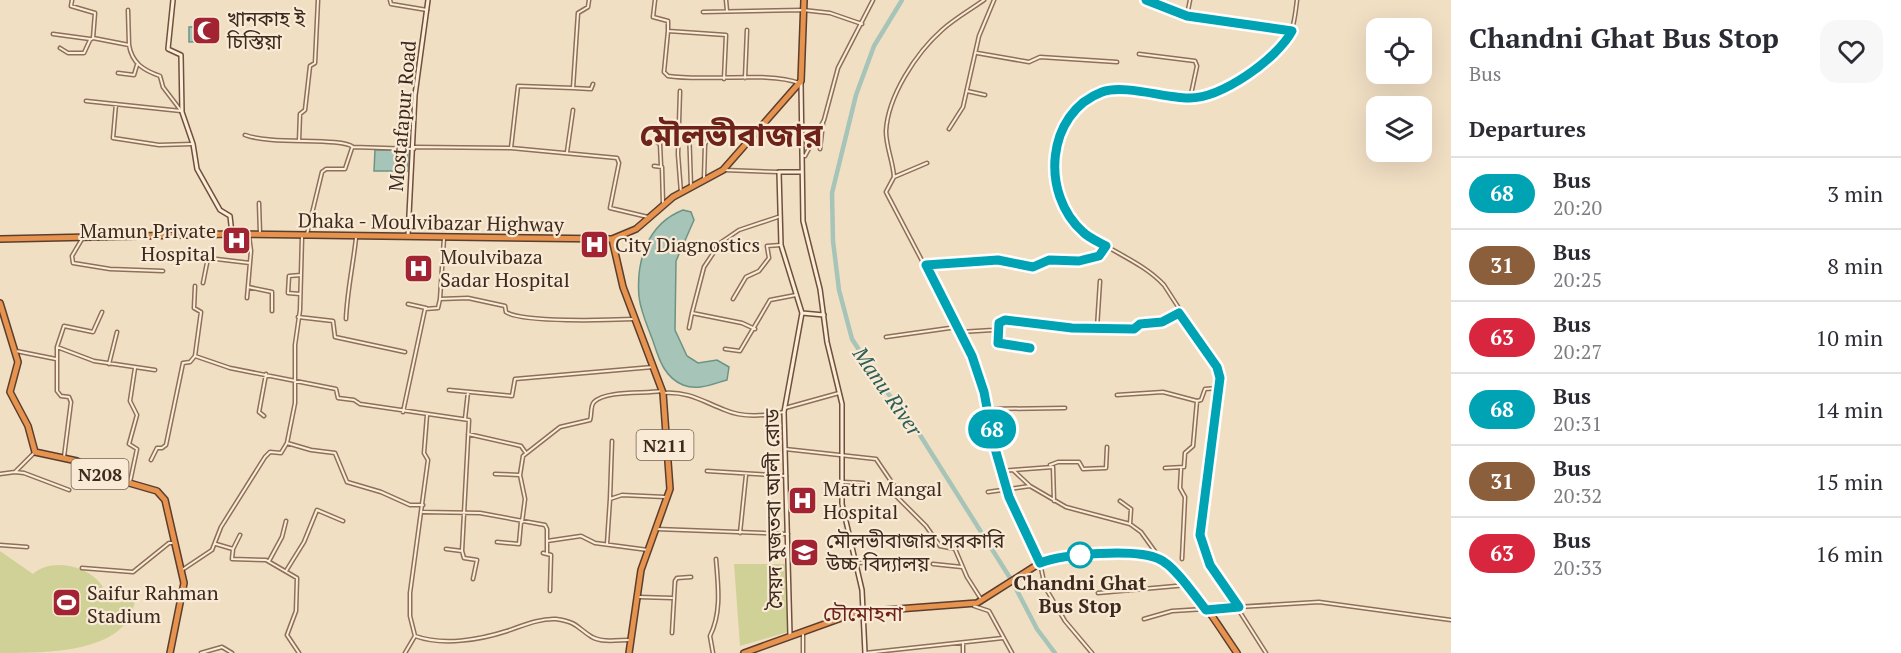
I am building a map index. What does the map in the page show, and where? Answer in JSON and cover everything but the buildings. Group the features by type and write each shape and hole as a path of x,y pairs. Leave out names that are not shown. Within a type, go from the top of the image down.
{"highway":[{"path":"800,82 804,0"},
{"name":"Dhaka - Moulvibazar Highway","path":"0,239 304,234 612,239 636,228 663,204 723,170 800,82"},
{"name":"N211","path":"612,239 634,319 663,392 665,442 671,479 668,497 648,550 636,597 629,653"},
{"path":"0,303 16,351 18,369 10,392 28,426 35,452"},
{"name":"N208","path":"35,452 78,461 105,476 157,491 162,496 184,583 170,653"},
{"path":"744,653 840,616 983,600 1050,559 1090,554 1147,555 1161,559 1187,585 1237,653"}],"street":[{"path":"60,48 68,52 84,53 92,39 94,13 71,6 72,0"},
{"path":"173,0 168,49 181,55 181,111"},
{"path":"299,142 300,114 305,110 310,66 315,63 318,0"},
{"path":"390,0 391,4 427,10"},
{"name":"Mostafapur Road","path":"408,235 415,95 428,0"},
{"path":"573,88 578,13 588,7 589,0"},
{"path":"655,0 653,17 668,21 665,74 702,80 745,78 800,82 805,236 820,289 839,393 843,456 842,504 862,590 865,653 937,647 1003,638"},
{"path":"726,0 727,11"},
{"path":"820,149 824,120 838,68 873,0"},
{"path":"894,177 886,146 886,129 890,107 897,92 921,54 941,31 984,0"},
{"path":"949,129 963,107 982,26 994,0"},
{"path":"1146,0 1187,16 1292,31"},
{"path":"1187,16 1190,0"},
{"path":"1266,653 1239,607 1210,565 1200,535 1219,388 1217,367 1179,313 1164,285 1153,274 1083,233 1067,213 1055,181 1055,142 1065,122 1082,102 1104,91 1190,99 1238,81 1259,68 1284,45 1292,31 1297,0"},
{"path":"128,10 131,56 138,65 160,76 163,87 181,111 193,144 200,178 220,210 230,216 232,234"},
{"path":"703,12 803,10 830,13 862,24"},
{"path":"745,78 747,30"},
{"path":"668,31 726,34 724,79"},
{"path":"53,33 129,45"},
{"path":"977,53 1032,62 1040,57 1117,62"},
{"path":"1139,54 1195,61 1197,66 1190,99"},
{"path":"118,73 134,75 138,65"},
{"path":"511,148 518,86 592,89 593,84"},
{"path":"680,91 678,154 681,193"},
{"path":"967,91 985,95"},
{"path":"86,101 181,111"},
{"path":"116,104 113,138 159,145 193,144"},
{"path":"567,152 573,110"},
{"path":"802,155 805,156 824,120"},
{"path":"689,128 691,187"},
{"path":"704,180 705,144 714,131"},
{"path":"245,135 271,141 348,142 353,147 511,148 617,158 619,163 610,208 648,217"},
{"path":"658,143 660,144 663,204"},
{"path":"182,570 210,553 216,544 221,527 270,452 279,454 283,452 287,443 295,403 304,234 322,172 345,169 353,147"},
{"path":"927,163 894,177 886,188 887,196 926,265 972,356 988,409 1006,488 1038,565 1044,587 1052,603 1092,653"},
{"path":"654,166 660,166"},
{"path":"723,170 802,172"},
{"name":"সৈয়দ মুজতবা আলী রোড","path":"778,172 778,217 781,245 802,313 785,410 790,635"},
{"path":"259,203 260,234"},
{"path":"689,328 704,267 720,243 739,230 778,217"},
{"path":"247,298 250,263 249,234"},
{"path":"346,319 347,294 354,266 356,235"},
{"path":"408,304 438,308 444,236"},
{"path":"84,237 72,256 73,263 110,269 163,270"},
{"path":"733,299 746,277 759,271 770,258 767,246 781,245"},
{"path":"926,265 998,260 1033,267 1049,260 1095,259 1106,246"},
{"path":"203,283 208,258 250,263"},
{"path":"300,294 288,293 289,276 301,275"},
{"path":"1097,328 1100,281"},
{"path":"151,460 155,449 166,445 183,363 190,362 195,356 201,312 194,308 195,286"},
{"path":"248,287 272,292 272,311"},
{"path":"725,349 740,351 770,300 797,295"},
{"path":"440,299 468,298 506,306 506,312 518,316 583,321 634,319"},
{"path":"403,412 408,377 426,308"},
{"path":"64,457 71,402 69,397 60,396 57,391 57,347 64,326 93,332 102,312"},
{"path":"692,313 742,323 755,329"},
{"path":"802,313 824,315"},
{"path":"1030,348 998,343 999,323 1005,320 1072,328 1134,329 1140,324 1162,322 1179,313"},
{"path":"298,317 333,321 335,337 405,352"},
{"path":"886,337 957,327"},
{"path":"960,332 997,328"},
{"path":"109,364 117,332"},
{"path":"57,347 109,364 155,370"},
{"path":"16,351 56,359"},
{"path":"195,356 217,364 336,388 340,398 403,412 469,421 466,512 462,551 464,558 477,560 473,579"},
{"path":"449,390 468,391 482,395 512,396 515,379 653,367"},
{"path":"130,482 137,449 129,444 137,415 130,401 135,368"},
{"path":"264,416 259,412 266,374"},
{"path":"1117,395 1163,392 1197,401 1201,400 1205,389 1219,388"},
{"path":"465,419 468,391"},
{"path":"497,542 518,545 525,499 520,475 522,459 526,453 560,427 590,420 592,405 597,400 624,394 663,392 690,394 725,411 770,416 839,393"},
{"path":"1182,559 1185,497 1180,488 1181,469 1184,467 1185,453 1193,446 1197,401"},
{"path":"988,409 1065,408"},
{"path":"405,653 415,636 410,615 428,460 424,453 427,415"},
{"path":"973,435 992,433"},
{"path":"468,434 518,445 526,453"},
{"path":"607,544 612,441"},
{"path":"287,443 311,450 335,453 347,482 381,492 409,504 423,505"},
{"path":"1001,471 1066,461 1079,462 1083,469 1106,468 1107,447"},
{"path":"785,449 870,458 881,463 895,487 896,496 926,526 940,546 955,549 962,567 983,600"},
{"path":"15,472 35,452"},
{"path":"1050,465 1055,470 1054,501"},
{"path":"1165,468 1181,469"},
{"path":"1013,470 1030,486 1072,510 1130,525 1141,532 1161,559"},
{"path":"707,471 786,476"},
{"path":"0,474 15,472 69,490"},
{"path":"495,474 520,475"},
{"path":"740,533 746,475"},
{"path":"842,482 864,483"},
{"path":"988,492 1030,486"},
{"path":"610,499 622,495 668,497"},
{"path":"1120,501 1132,510 1130,525"},
{"path":"286,572 304,542 317,510 343,521"},
{"path":"423,512 466,512 547,527 545,553 551,556 550,591"},
{"path":"269,561 282,537 286,521"},
{"path":"656,529 788,534"},
{"path":"240,535 232,549 232,560 269,561 297,580 296,610 287,634 299,653"},
{"path":"547,541 580,536 595,543 648,550"},
{"path":"82,568 133,572 169,543 175,544"},
{"path":"216,544 232,549"},
{"path":"0,545 27,547"},
{"path":"446,549 462,551"},
{"path":"713,653 710,636 715,630 719,596 716,559"},
{"path":"856,563 916,561"},
{"path":"933,564 962,567"},
{"path":"672,633 672,598 677,578 691,577"},
{"path":"1098,593 1187,585"},
{"path":"636,597 672,598"},
{"path":"1144,619 1170,611 1319,602 1451,620"},
{"path":"956,604 977,606 989,611 1012,653"},
{"path":"415,636 457,640 475,639 527,623 554,619 579,624 592,637 603,640 629,640"},
{"path":"803,653 804,630"},
{"path":"963,643 963,653"},
{"path":"201,653 222,647 232,653"},
{"path":"937,647 937,653"}],"green space":[{"path":"0,551 33,574 51,566 72,567 92,576 105,591 133,594 135,602 130,616 121,628 92,644 55,651 0,653"},
{"path":"734,564 785,564 788,632 740,646"}],"shaded area":[{"path":"213,26 213,41 189,42 189,27"},
{"path":"375,150 408,150 408,171 374,171"},
{"path":"683,210 691,212 694,220 676,261 675,330 687,356 698,363 717,360 729,367 727,380 700,387 689,387 677,382 663,367 639,297 640,270 646,245 661,224"}],"waterway":[{"name":"Manu River","path":"902,0 874,46 856,95 832,193 833,241 839,290 852,339 883,387 920,435 1012,581 1037,629 1055,653"}],"bus line":[{"name":"68","path":"1030,348 998,343 999,323 1005,320 1054,324 1065,328 1134,329 1140,324 1162,322 1179,313 1217,367 1220,378 1200,535 1210,565 1239,607 1206,610 1187,585 1161,559 1147,555 1090,554 1050,559 1040,563 1027,540 1009,497 994,445 984,392 972,356 926,265 998,260 1033,267 1049,260 1095,259 1106,246 1083,233 1067,213 1055,181 1055,142 1065,122 1082,102 1104,91 1130,91 1190,99 1209,93 1238,81 1259,68 1284,45 1292,31 1210,17 1187,16 1146,0"}],"place":[{"name":"খানকাহ ই চিস্তিয়া","path":"206,30"},
{"name":"Mamun Private Hospital","path":"237,241"},
{"name":"City Diagnostics","path":"594,244"},
{"name":"Moulvibaza Sadar Hospital","path":"419,268"},
{"name":"Matri Mangal Hospital","path":"802,500"},
{"name":"মৌলভীবাজার সরকারি উচ্চ বিদ্যালয়","path":"805,552"},
{"name":"Chandni Ghat Bus Stop","path":"1080,555"},
{"name":"Saifur Rahman Stadium","path":"66,603"}],"district":[{"name":"মৌলভীবাজার","path":"731,134"},
{"name":"চৌমোহনা","path":"863,613"}]}
